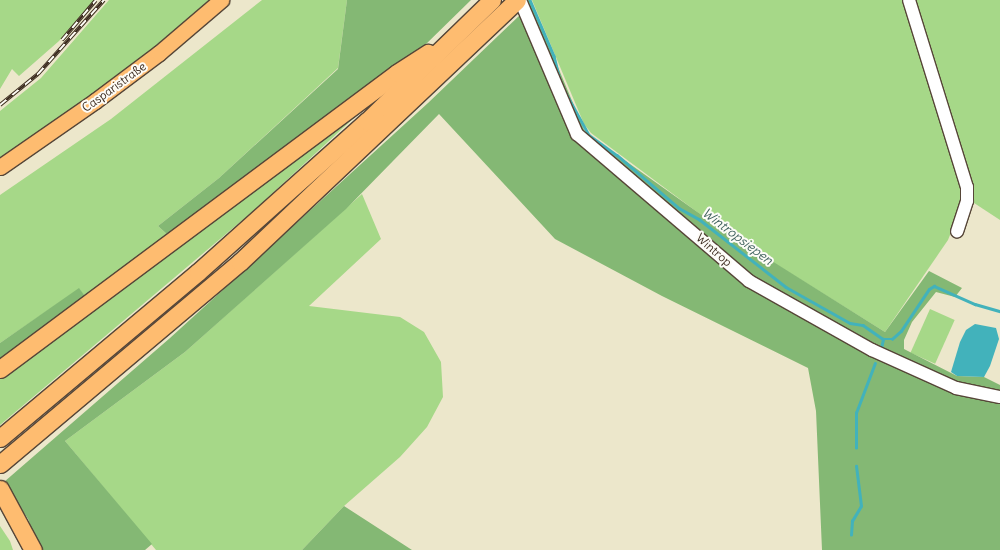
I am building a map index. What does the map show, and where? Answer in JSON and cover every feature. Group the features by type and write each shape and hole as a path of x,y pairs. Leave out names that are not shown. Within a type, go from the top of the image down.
{"highway":[{"path":"0,438 198,272 367,120 492,0"},
{"path":"1,463 240,262 519,0"},
{"path":"0,369 397,72 457,35"},
{"path":"0,489 33,550"},
{"path":"0,508 22,550"}],"main road":[{"name":"Casparistraße","path":"0,166 95,101 160,53 221,0"}],"street":[{"name":"Wintrop","path":"519,0 577,134 749,281 872,350 956,388 1000,397"},
{"path":"909,0 967,187 967,201 957,231"}],"green space":[{"path":"0,0 95,0 59,41 19,76 12,69 0,89"},
{"path":"109,0 213,0 91,98 0,159 0,111 41,78"},
{"path":"262,0 347,0 338,68 219,178 158,226 169,236 87,299 79,289 0,343 0,195 111,119"},
{"path":"347,0 471,0 423,47 169,236 158,226 219,178 338,69"},
{"path":"515,0 530,0 585,132 724,231 885,332 929,271 962,288 955,297 936,292 912,322 904,340 904,349 957,376 984,377 1000,385 1000,550 822,550 816,411 808,368 662,296 555,239 439,114 346,209 185,352 65,441 152,544 145,550 40,550 28,519 4,482 170,338 428,103 521,14"},
{"path":"532,0 906,0 964,187 964,200 948,240 885,332 724,232 591,133 584,124"},
{"path":"911,0 1000,0 1000,220 971,201"},
{"path":"369,104 252,212 0,425 0,374"},
{"path":"362,194 381,239 309,306 400,317 424,332 441,362 443,397 427,427 400,457 344,506 302,550 156,550 65,441 185,352"},
{"path":"79,288 87,299 0,363 0,343"},
{"path":"930,309 955,320 935,364 910,353"},
{"path":"344,506 412,550 302,550"},
{"path":"0,526 10,541 13,550 0,550"}],"water":[{"path":"975,324 996,328 999,339 990,366 984,377 957,376 951,372 960,342 966,330"}],"waterway":[{"name":"Wintropsiepen","path":"530,0 554,56 561,84 589,135 617,155 679,208 699,219 786,287 850,323 863,325 883,339 892,339 901,331 929,289 934,286 975,304 1000,311"},
{"path":"881,348 883,339"},
{"path":"856,448 856,413 875,363"},
{"path":"851,535 852,521 861,506 856,466"}],"railway":[{"path":"62,40 96,0"},
{"path":"0,105 38,74 104,0"}]}
